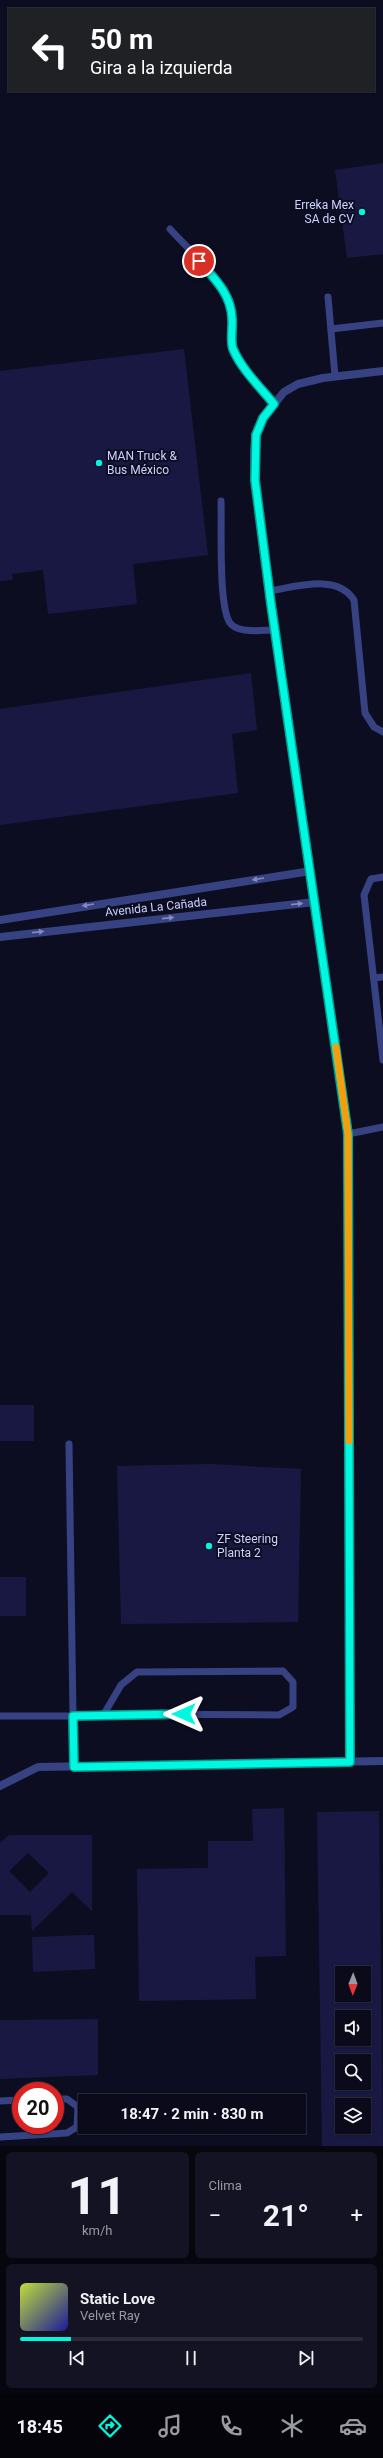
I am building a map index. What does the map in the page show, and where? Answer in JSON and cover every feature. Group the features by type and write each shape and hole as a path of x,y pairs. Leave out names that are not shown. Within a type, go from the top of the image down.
{"street":[{"path":"350,1762 348,1134 311,872 274,630 255,480 254,451 256,435 263,418 284,392 298,384 335,376 383,371"},
{"path":"0,920 311,872"},
{"name":"Avenida La Cañada","path":"0,937 315,902"},
{"path":"0,1786 38,1768 383,1761"}],"lane":[{"path":"170,229 218,282 229,300 232,317 232,347 240,363 274,404"},
{"path":"328,296 335,376"},
{"path":"331,329 383,322"},
{"path":"221,501 224,606 230,624 240,630 274,630"},
{"path":"269,591 316,584 337,585 348,591 354,600 365,713 374,727 383,732"},
{"path":"383,878 371,879 364,895 383,1060"},
{"path":"374,978 383,977"},
{"path":"348,1134 383,1127"},
{"path":"69,1444 74,1767"},
{"path":"0,1716 73,1716 104,1714 279,1715 293,1707 293,1682 283,1672 137,1672 121,1685 104,1714"},
{"path":"64,2099 67,2099 78,2107 77,2127 64,2133"},
{"path":"0,2101 12,2100"},
{"path":"0,2137 50,2134"}],"building":[{"name":"Erreka Mex SA de CV","path":"383,163 383,254 347,258 335,170"},
{"name":"MAN Truck & Bus México","path":"184,349 208,555 133,564 137,604 48,614 43,570 12,574 13,580 0,581 0,371"},
{"path":"251,673 257,730 232,734 238,793 0,825 0,709"},
{"path":"0,1405 34,1405 34,1441 0,1441"},
{"name":"ZF Steering Planta 2","path":"211,1464 301,1469 298,1622 121,1624 117,1466"},
{"path":"0,1577 26,1577 26,1616 0,1616"},
{"path":"284,1808 286,1956 255,1957 256,1999 139,2001 137,1869 208,1868 208,1841 253,1841 252,1809"},
{"path":"379,1811 383,2146 322,2146 317,1812"},
{"path":"9,1835 92,1835 92,1911 72,1892 32,1931 31,1915 0,1915 0,1843","holes":["28,1853 49,1873 30,1892 9,1871"]},
{"path":"94,1935 95,1969 33,1972 32,1937"},
{"path":"98,2019 98,2075 0,2079 0,2020"}],"slow traffic":[{"path":"336,1047 348,1134 349,1441"}],"place":[{"name":"Erreka Mex SA de CV","path":"362,212"},
{"name":"MAN Truck & Bus México","path":"99,463"},
{"name":"ZF Steering Planta 2","path":"209,1546"}],"route":[{"path":"184,1714 104,1714 73,1716 74,1767 350,1762 348,1134 271,604 255,480 254,451 256,435 263,418 274,404 240,363 232,347 232,317 229,300 218,282 199,261"}]}
